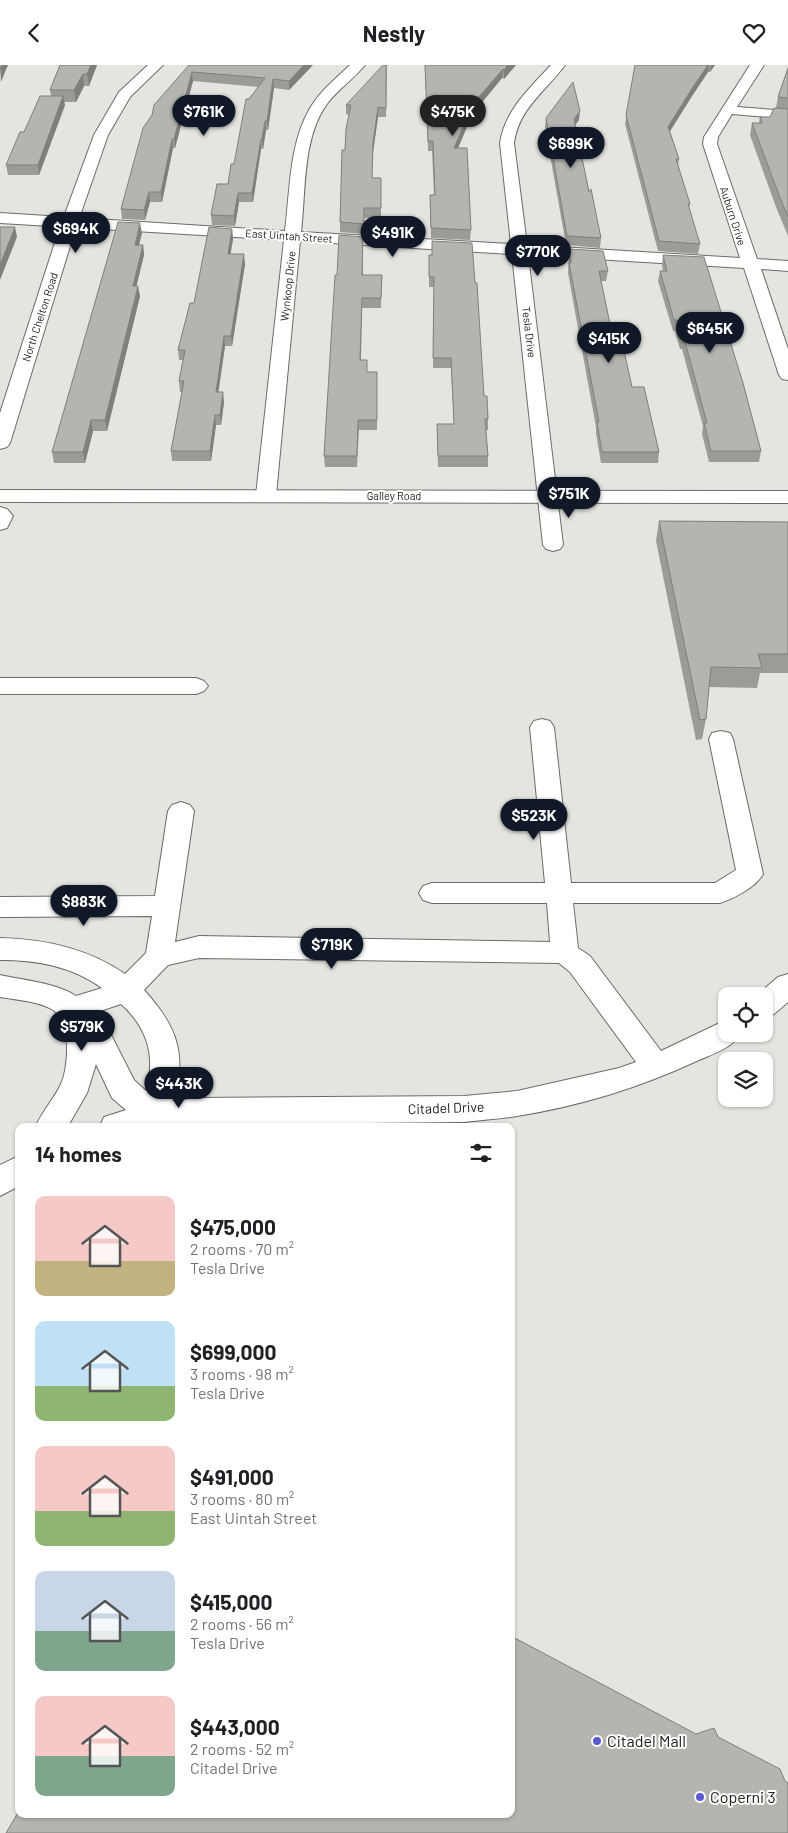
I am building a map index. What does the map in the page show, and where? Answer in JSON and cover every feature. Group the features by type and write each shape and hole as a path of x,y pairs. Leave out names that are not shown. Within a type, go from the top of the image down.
{"street":[{"name":"North Chelton Road","path":"0,443 93,154 109,119 124,95 156,65"},
{"name":"Wynkoop Drive","path":"266,495 292,236 306,136 313,115 326,95 358,65"},
{"name":"Tesla Drive","path":"553,545 549,497 518,250 508,133 520,109 558,65"},
{"name":"Auburn Drive","path":"758,65 711,137 710,144 788,375"},
{"path":"729,110 788,115"},
{"name":"East Uintah Street","path":"0,218 788,266"},
{"name":"Galley Road","path":"0,496 788,497"},
{"path":"0,513 3,516 0,525"},
{"path":"0,686 196,686"},
{"path":"542,727 565,953"},
{"path":"432,893 720,893 750,874 721,739"},
{"path":"159,957 182,811"},
{"path":"0,907 167,906"},
{"path":"72,1009 126,991 159,957 199,947 565,953 580,964 656,1067"},
{"path":"0,949 44,954 74,960 104,975 126,991 145,1010 159,1034 166,1059 163,1088 153,1115 123,1089 91,1023 61,1001 0,986"},
{"path":"773,998 788,985"},
{"path":"52,1123 65,1105 78,1079 82,1055 72,1009"},
{"name":"Citadel Drive","path":"125,1123 153,1115 198,1111 464,1109 517,1104 621,1080 656,1067 718,1037"},
{"path":"0,1182 15,1172"}],"building":[{"path":"60,65 91,65 87,74 83,74 74,90 50,90"},
{"path":"189,65 304,65 289,81 273,79 267,121 265,121 261,139 252,193 238,193 234,216 211,215 217,184 228,184 231,164 234,164 246,99 249,99 265,78 192,72 174,139 172,139 161,192 149,192 144,210 121,209 143,128 152,115 154,105"},
{"path":"383,65 386,65 386,108 378,107 373,143 372,178 381,178 381,208 364,208 364,224 340,222 342,150 345,150 346,129 351,105 346,105"},
{"path":"425,65 508,65 479,97 476,97 454,148 467,148 471,230 431,228 430,195 435,195 433,141 428,141"},
{"path":"635,65 708,65 668,127 679,159 676,159 700,244 659,241 626,115"},
{"path":"788,68 788,98 778,97"},
{"path":"573,82 580,111 574,119 589,192 591,189 601,238 567,236 546,118"},
{"path":"40,96 63,96 38,165 6,165 20,132 24,132"},
{"path":"774,108 788,109 788,217 752,123 762,123 760,117 770,117"},
{"path":"118,222 140,223 135,245 143,245 133,286 138,286 105,420 91,420 83,452 52,452"},
{"path":"0,227 15,227 0,265"},
{"path":"209,227 232,229 228,254 244,254 231,336 224,336 216,392 223,392 220,415 215,415 210,451 171,451 184,381 179,381 185,350 178,350 190,303 194,303"},
{"path":"339,235 363,237 362,275 382,275 381,298 362,298 360,360 367,360 367,372 377,372 377,420 358,420 357,456 324,456"},
{"path":"432,241 472,243 475,283 477,283 484,396 487,396 488,419 485,419 488,456 438,456 437,424 454,424 451,358 433,358 434,277 429,277 429,255 432,255"},
{"path":"569,249 603,251 608,271 599,271 610,324 618,324 632,387 644,387 659,452 602,452 597,422 599,422 569,263 571,263"},
{"path":"663,255 704,257 743,383 761,451 711,451 704,423 707,423 684,338 682,338 677,320 674,320 660,271 667,271"},
{"path":"659,521 788,522 788,654 758,654 762,668 711,667 706,719 700,720"},
{"name":"Citadel Mall","path":"515,1638 696,1734 714,1728 718,1737 780,1769 785,1781 788,1783 788,1833 6,1833 15,1818 515,1818"}],"place":[{"name":"Citadel Mall","path":"597,1741"},
{"name":"Coperni 3","path":"700,1797"}]}
